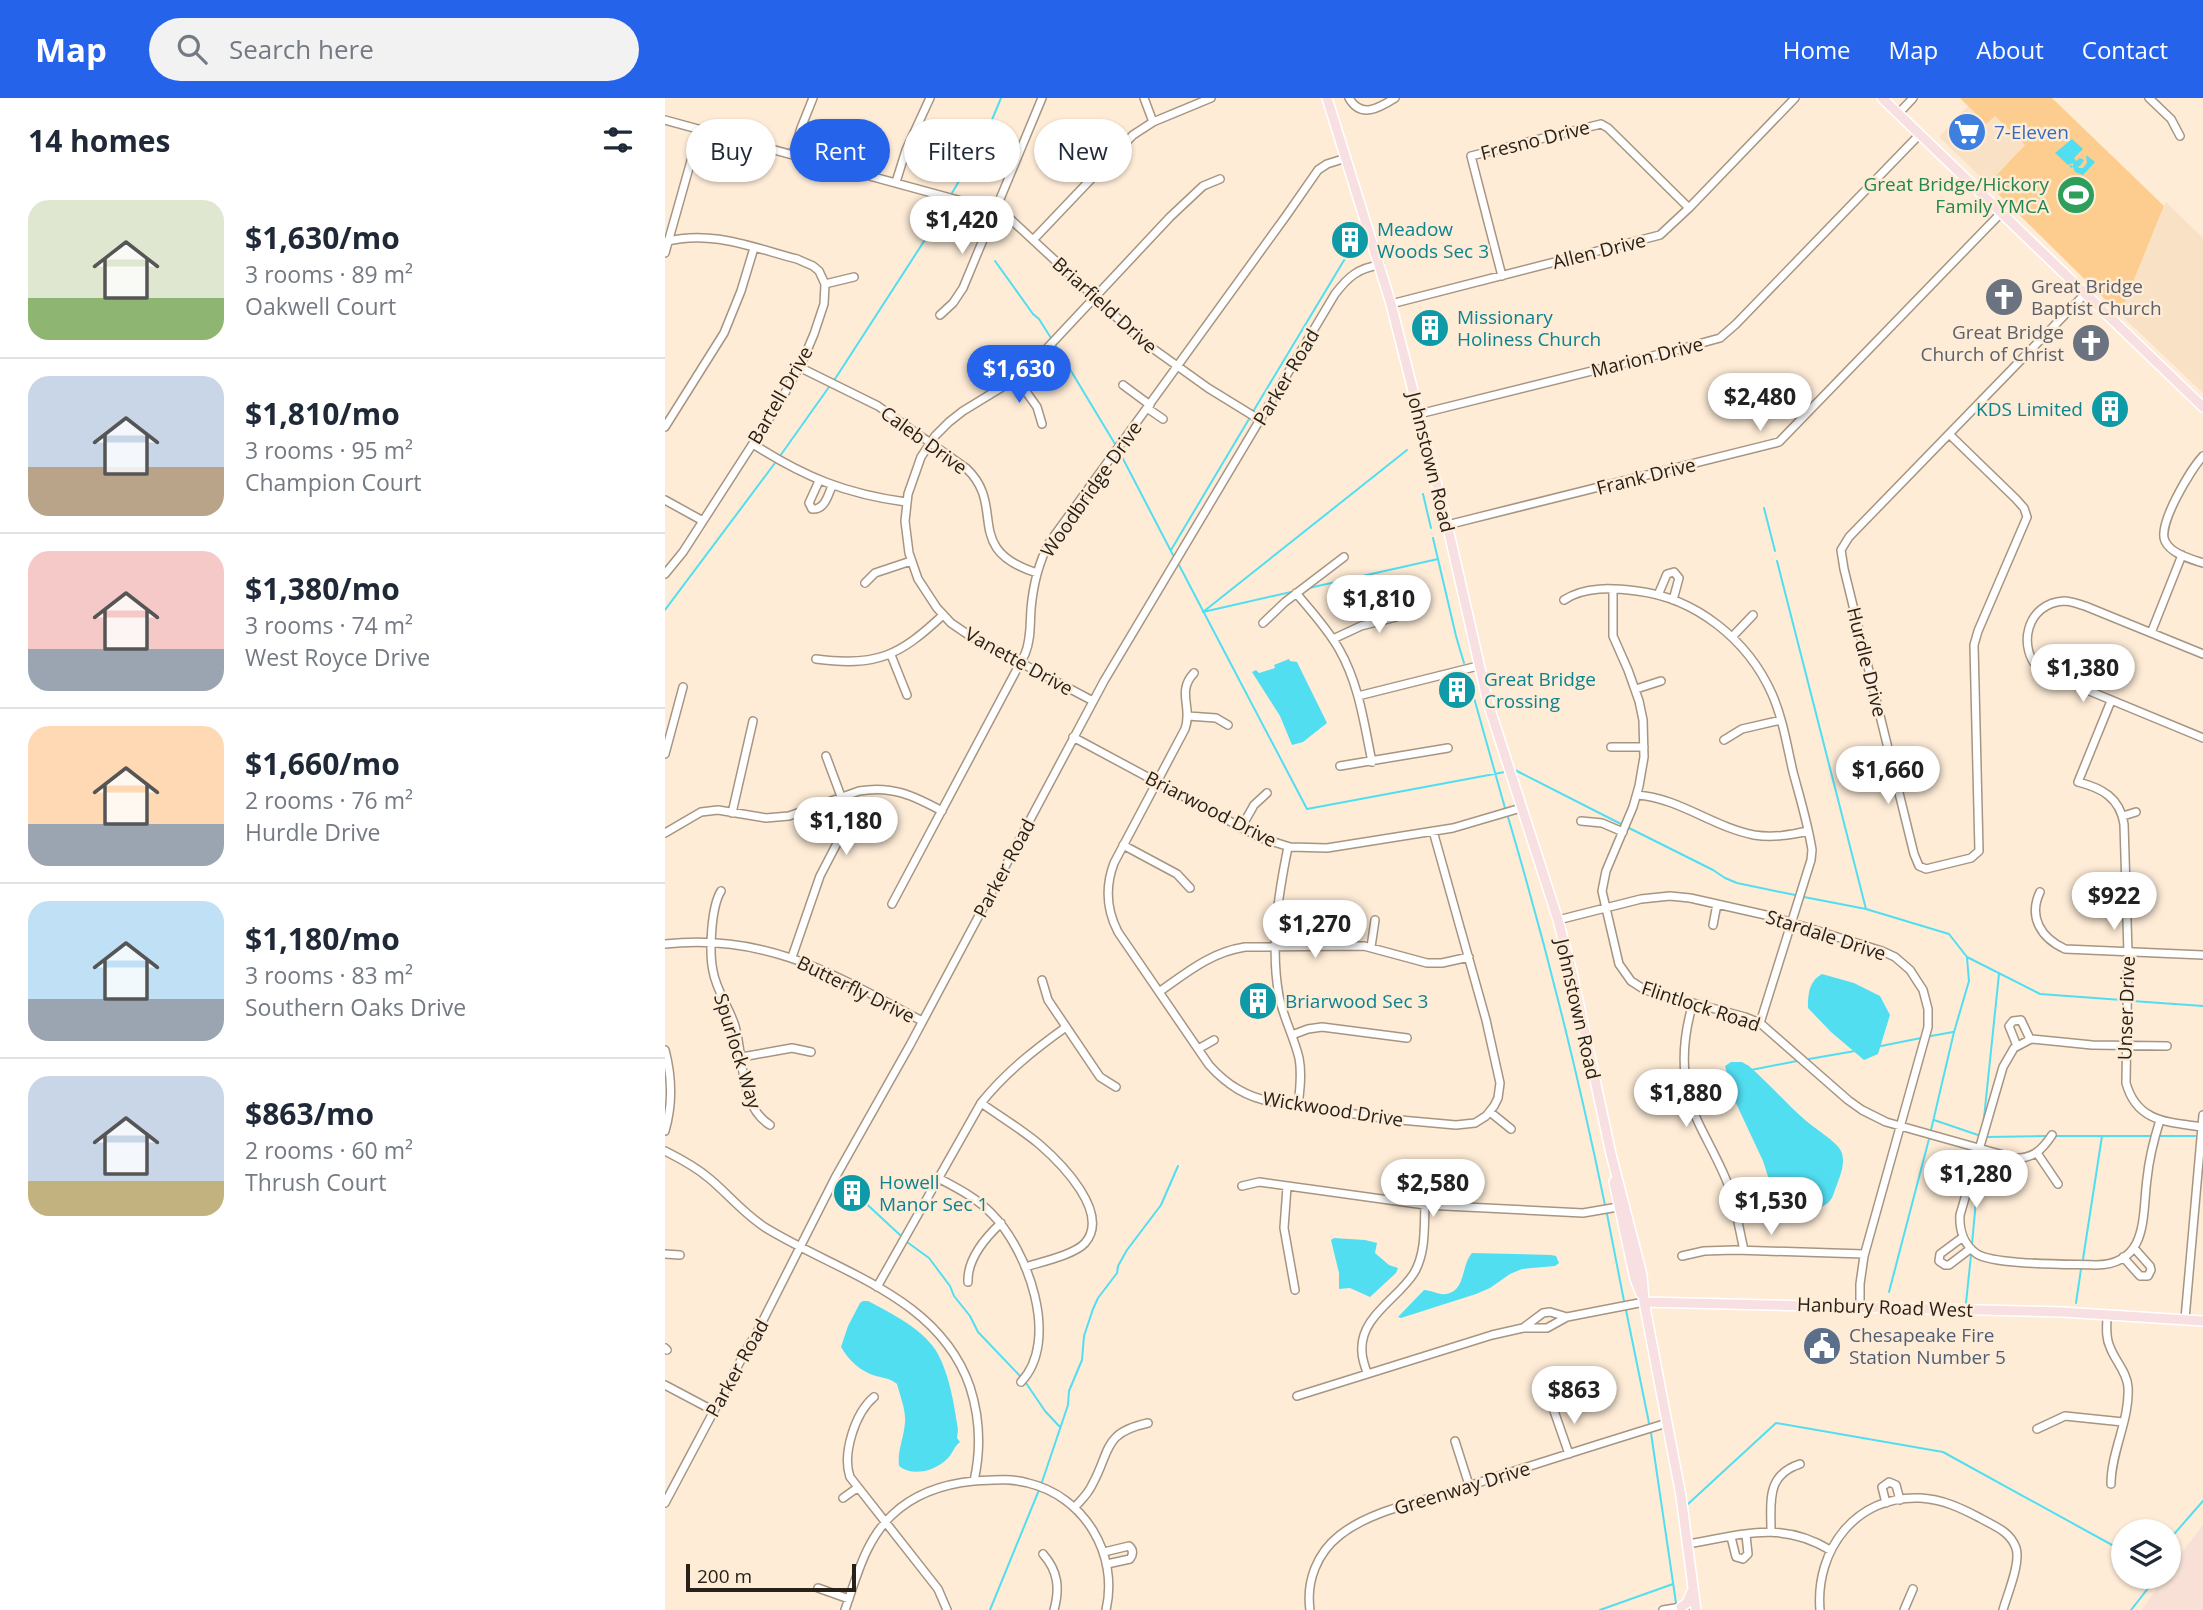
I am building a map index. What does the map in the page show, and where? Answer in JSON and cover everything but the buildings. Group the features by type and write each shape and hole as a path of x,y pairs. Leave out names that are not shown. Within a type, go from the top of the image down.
{"main road":[{"name":"Johnstown Road","path":"1327,98 1391,304 1447,525 1488,703 1558,920 1572,973 1611,1154 1642,1275 1644,1302 1688,1544 1695,1610"},
{"path":"1882,98 2203,407"},
{"name":"Johnstown Road","path":"1611,1154 1618,1207 1635,1279 1644,1302"},
{"name":"Hanbury Road West","path":"1644,1302 2107,1315 2203,1321"},
{"path":"1683,1609 1693,1589"}],"street":[{"path":"804,119 813,98"},
{"path":"896,183 910,140 930,98"},
{"path":"940,315 953,303 963,288 1042,98"},
{"path":"1144,98 1153,122"},
{"path":"1033,240 1133,135 1153,122 1211,98"},
{"path":"1349,98 1359,109 1374,110 1395,98"},
{"name":"Allen Drive","path":"1391,304 1660,235 1795,98"},
{"path":"1898,114 1913,98"},
{"path":"2149,98 2171,119 2181,136"},
{"name":"Briarfield Drive","path":"665,120 686,125"},
{"name":"Fresno Drive","path":"1502,276 1471,156 1601,124 1689,208"},
{"name":"Marion Drive","path":"1419,414 1720,338 1920,134"},
{"name":"Woodbridge Drive","path":"892,904 1028,645 1032,598 1045,551 1312,177 1322,166 1346,158"},
{"path":"665,254 686,177"},
{"name":"Vanette Drive","path":"1093,701 970,636 943,615 923,588 911,561 905,531 906,502 915,471 930,443 949,422 1017,379 1170,217 1203,186 1220,179"},
{"name":"Briarfield Drive","path":"890,181 1006,215 1141,340 1177,367 1260,420"},
{"name":"Frank Drive","path":"1447,525 1779,442 2001,213"},
{"path":"667,242 681,238 729,241 808,263 819,271 825,284 854,277"},
{"path":"665,428 724,333 754,248"},
{"name":"Parker Road","path":"665,1503 754,1338 835,1178 1093,701 1345,281 1356,272 1380,265"},
{"name":"Bartell Drive","path":"665,574 675,564 781,400 814,334 824,304 825,284"},
{"name":"Hurdle Drive","path":"1948,434 2016,499 2024,508 2027,517 1974,645 1979,850 1971,858 1926,869 1919,866 1914,854 1841,553 1849,537 1948,434 2085,294"},
{"name":"Caleb Drive","path":"799,367 878,406 965,468 976,479 985,499 989,533 997,551 1013,564 1037,573"},
{"path":"1017,379 1037,407 1042,424"},
{"path":"1123,385 1163,419"},
{"path":"753,444 832,486 870,497 906,502"},
{"path":"2203,456 2182,486 2163,531 2167,545 2182,555 2203,563"},
{"path":"819,481 809,503 812,509 821,508 832,486"},
{"path":"665,500 703,521"},
{"path":"2151,633 2182,555"},
{"path":"1263,623 1296,593 1344,557"},
{"path":"865,583 875,573 911,561"},
{"path":"1658,595 1667,574 1674,572 1679,578 1673,600"},
{"path":"1564,600 1582,591 1613,589 1658,595 1673,600 1711,620 1732,637 1766,681 1781,720 1812,850 1760,1023"},
{"name":"Flintlock Road","path":"1613,589 1613,636 1636,689 1643,720 1644,747 1637,795 1602,883 1604,908 1619,964 1631,981 1645,990 1760,1023 1862,1111 1886,1122 2014,1158 2025,1158 2037,1153"},
{"path":"1296,593 1333,639 1347,663 1358,696 1372,762"},
{"path":"2203,654 2067,601 2043,608 2029,626 2026,640 2030,659 2039,669 2203,738"},
{"path":"1333,639 1361,626 1396,617 1412,608"},
{"path":"816,659 857,662 891,654 920,637 943,615"},
{"path":"1732,637 1753,615"},
{"path":"891,654 907,695"},
{"path":"1358,696 1478,666"},
{"name":"Wickwood Drive","path":"1194,673 1187,680 1185,688 1188,716 1185,729 1109,876 1109,911 1118,932 1198,1049 1220,1077 1236,1089 1264,1101 1389,1119 1456,1125 1475,1122 1490,1112"},
{"path":"1636,689 1661,681"},
{"path":"665,754 683,687"},
{"path":"2111,701 2078,782 2107,793 2123,816 2136,812"},
{"path":"1188,716 1216,718 1228,724"},
{"path":"1724,740 1742,729 1781,720"},
{"path":"732,813 753,721"},
{"name":"Briarwood Drive","path":"1073,737 1241,828 1261,838 1288,846 1327,848 1433,831 1465,825 1521,808"},
{"path":"1611,747 1644,747"},
{"path":"1340,766 1448,748"},
{"path":"792,957 820,876 846,827 847,813 826,756"},
{"path":"665,833 701,812 717,810 766,818 789,816 871,789 893,790 915,797 941,811"},
{"path":"1241,828 1254,805 1267,793"},
{"path":"1637,795 1664,799 1755,835 1780,836 1808,831"},
{"name":"Unser Drive","path":"2123,816 2128,953 2125,1078 2128,1091 2143,1112 2160,1120 2202,1127"},
{"path":"1581,821 1602,823 1623,832"},
{"path":"1433,831 1486,1020 1500,1083 1498,1098 1490,1112 1511,1129"},
{"path":"1123,845 1177,874 1190,888"},
{"path":"1288,846 1276,908 1276,947 1280,998 1300,1066 1298,1106"},
{"name":"Spurlock Way","path":"721,891 715,905 712,942 715,979 735,1025 751,1102 758,1116 769,1125"},
{"path":"2040,892 2034,911 2036,919 2046,937 2054,944 2074,951 2203,955"},
{"name":"Stardale Drive","path":"1558,920 1661,897 1690,898 1791,922 1887,953 1910,970 1919,981 1929,1009 1928,1027 1864,1254 1860,1307"},
{"path":"1713,925 1717,904"},
{"path":"1371,947 1375,920"},
{"name":"Butterfly Drive","path":"665,944 712,942 755,947 792,957 831,973 922,1021"},
{"path":"1159,992 1220,953 1245,947 1371,947 1427,963 1442,963 1468,957"},
{"path":"1042,980 1048,1000 1100,1077 1116,1087"},
{"path":"1693,1003 1684,1050 1688,1095 1729,1186 1744,1250"},
{"path":"2017,1046 2009,1026 2013,1021 2017,1019 2024,1023 2030,1039"},
{"path":"877,1287 981,1103 1013,1067 1066,1027"},
{"path":"1292,1035 1322,1027 1407,1038"},
{"path":"2160,1120 2148,1166 2143,1230 2134,1248 2123,1257 2109,1264 2096,1265 1993,1260 1971,1249 1963,1237 1960,1215 2003,1067 2017,1046 2030,1039 2167,1046"},
{"path":"1198,1049 1214,1040"},
{"path":"742,1057 792,1048 810,1052"},
{"path":"665,1050 671,1086 665,1131"},
{"path":"981,1103 1044,1149 1075,1184 1092,1212 1092,1231 1080,1247 1025,1267"},
{"path":"2185,1320 2203,1115"},
{"path":"2052,1135 2037,1153 2058,1184"},
{"path":"665,1151 699,1170 754,1219 877,1287 932,1325 963,1370 972,1395 978,1425 979,1450 974,1481"},
{"path":"938,1178 978,1201 1001,1223 1025,1267 1036,1305 1038,1339 1032,1367 1021,1382"},
{"path":"1242,1186 1259,1182 1425,1205 1583,1213 1618,1207"},
{"path":"1287,1187 1283,1228 1295,1290"},
{"path":"1367,1373 1362,1353 1364,1335 1373,1319 1415,1272 1423,1246 1425,1205"},
{"path":"968,1282 970,1266 981,1245 1001,1223"},
{"path":"1963,1237 1940,1254 1939,1261 1949,1265 1971,1249"},
{"path":"2123,1257 2140,1276 2148,1276 2150,1266 2134,1248"},
{"path":"1682,1256 1704,1251 1744,1250 1864,1254"},
{"path":"665,1254 680,1255"},
{"name":"Hanbury Road West","path":"1297,1396 1482,1338 1523,1328 1547,1328 1567,1317 1644,1302"},
{"name":"Hanbury Road West","path":"1523,1328 1543,1313 1550,1312 1567,1317"},
{"path":"2107,1315 2109,1346 2128,1385 2123,1422 2113,1458 2111,1484"},
{"path":"665,1385 714,1411"},
{"path":"874,1397 861,1414 846,1455 850,1477 938,1589 947,1610"},
{"path":"1553,1408 1569,1454"},
{"path":"2037,1429 2065,1416 2123,1422"},
{"path":"1075,1507 1091,1488 1111,1441 1132,1426 1148,1423"},
{"name":"Greenway Drive","path":"1310,1610 1309,1593 1315,1567 1329,1545 1343,1532 1378,1514 1667,1423"},
{"path":"1455,1441 1469,1485"},
{"path":"1771,1531 1774,1482 1784,1470 1800,1464"},
{"path":"845,1610 862,1560 874,1536 906,1503 924,1493 949,1485 1000,1479 1027,1483 1049,1491 1075,1507 1093,1530 1104,1552 1109,1589 1107,1610"},
{"path":"1886,1503 1882,1487 1889,1482 1896,1485 1900,1500"},
{"path":"842,1498 857,1488"},
{"path":"1821,1610 1820,1583 1831,1550 1849,1526 1865,1513 1886,1503 1928,1499 1949,1504 2007,1534 2016,1548 2017,1559 2003,1610"},
{"path":"1688,1544 1771,1531 1798,1535 1831,1550"},
{"path":"1731,1537 1734,1553 1742,1559 1748,1554 1746,1535"},
{"path":"1104,1552 1125,1546 1132,1550 1130,1559 1107,1564"},
{"path":"1043,1554 1056,1575 1058,1588 1054,1610"},
{"path":"818,1588 849,1599"},
{"path":"1904,1610 1913,1589"},
{"path":"1663,1610 1683,1609"}],"shaded area":[{"name":"Great Bridge/Hickory Family YMCA","path":"1960,98 2052,98 2164,206 2120,314 1988,184 2025,145 1995,116 1986,124"},
{"path":"1968,106 1986,124 1995,115 2025,145 1988,184 1939,137"},
{"path":"2166,202 2203,238 2203,393 2120,314"},
{"path":"2203,1525 2203,1610 2142,1610 2156,1589 2181,1589 2181,1554"}],"water":[{"path":"2072,139 2083,149 2074,158 2076,161 2080,158 2084,160 2079,168 2083,168 2087,163 2086,155 2095,162 2083,175 2075,172 2073,167 2070,168 2073,163 2068,165 2055,153"},
{"path":"1289,659 1297,662 1327,723 1303,742 1292,745 1280,716 1252,672 1256,670 1259,673 1275,668 1274,665"},
{"path":"1822,974 1854,983 1880,996 1890,1015 1878,1054 1864,1060 1808,1008 1812,984"},
{"path":"1731,1062 1742,1062 1749,1066 1841,1151 1841,1172 1834,1193 1825,1205 1810,1209 1777,1204 1763,1161 1735,1101 1725,1066"},
{"path":"1334,1238 1377,1243 1375,1253 1389,1265 1398,1268 1396,1273 1370,1297 1350,1288 1339,1289 1339,1273 1331,1240"},
{"path":"1472,1253 1551,1255 1556,1256 1559,1263 1555,1266 1522,1269 1476,1294 1398,1317 1424,1290 1446,1294 1457,1288"},
{"path":"863,1301 887,1311 925,1337 938,1354 946,1372 958,1430 957,1438 960,1442 946,1460 930,1470 917,1472 899,1466 905,1417 897,1384 861,1369 841,1347 848,1326"}],"waterway":[{"path":"952,193 984,139 1001,98"},
{"path":"835,379 950,201"},
{"path":"1254,410 1358,237"},
{"path":"995,261 1051,338"},
{"path":"1056,346 1115,444"},
{"path":"780,456 829,387"},
{"path":"1171,550 1249,419"},
{"path":"1203,612 1407,450"},
{"path":"1120,453 1173,555"},
{"path":"665,610 775,463"},
{"path":"1423,494 1431,528"},
{"path":"1764,508 1775,551"},
{"path":"1433,538 1464,663"},
{"path":"1309,588 1438,559"},
{"path":"1777,561 1866,909"},
{"path":"1179,565 1307,809 1505,772"},
{"path":"1203,612 1291,592"},
{"path":"1467,673 1505,808"},
{"path":"1515,770 1621,824"},
{"path":"1508,817 1561,1010 1605,1205"},
{"path":"1629,828 1737,883 1795,895"},
{"path":"1804,897 1866,909 1949,934 1967,957 2040,994 2122,1000"},
{"path":"1931,1130 1969,981 1967,958"},
{"path":"1984,1118 1999,974"},
{"path":"2132,1001 2203,1006"},
{"path":"1931,1036 1953,1032"},
{"path":"1881,1046 1921,1038"},
{"path":"1809,1059 1855,1051"},
{"path":"1751,1070 1797,1061"},
{"path":"1689,1082 1725,1075"},
{"path":"1934,1120 1978,1135"},
{"path":"1988,1137 2045,1136"},
{"path":"2056,1136 2150,1136"},
{"path":"2083,1259 2102,1136"},
{"path":"2160,1136 2195,1136"},
{"path":"1889,1292 1929,1139"},
{"path":"1972,1244 1980,1157"},
{"path":"1042,1482 1068,1405 1069,1391 1082,1360 1084,1336 1093,1309 1117,1273 1127,1250 1161,1205 1178,1166"},
{"path":"844,1183 900,1235"},
{"path":"1607,1214 1624,1301"},
{"path":"907,1242 929,1258 970,1316 978,1332 1020,1376"},
{"path":"1966,1303 1971,1255"},
{"path":"2076,1303 2081,1269"},
{"path":"1626,1310 1649,1423"},
{"path":"1026,1383 1060,1427"},
{"path":"1688,1504 1776,1423 1943,1452 2111,1544"},
{"path":"1651,1433 1676,1603"},
{"path":"990,1610 1039,1490"},
{"path":"2181,1526 2203,1501"},
{"path":"1600,1610 1673,1584"},
{"path":"2131,1610 2148,1589"}],"place":[{"name":"7-Eleven","path":"1967,132"},
{"name":"Great Bridge/Hickory Family YMCA","path":"2076,195"},
{"name":"Meadow Woods Sec 3","path":"1350,240"},
{"name":"Great Bridge Baptist Church","path":"2004,297"},
{"name":"Missionary Holiness Church","path":"1430,328"},
{"name":"Great Bridge Church of Christ","path":"2091,343"},
{"name":"KDS Limited","path":"2110,409"},
{"name":"Great Bridge Crossing","path":"1457,690"},
{"name":"Briarwood Sec 3","path":"1258,1001"},
{"name":"Howell Manor Sec 1","path":"852,1193"},
{"name":"Chesapeake Fire Station Number 5","path":"1822,1346"}]}
